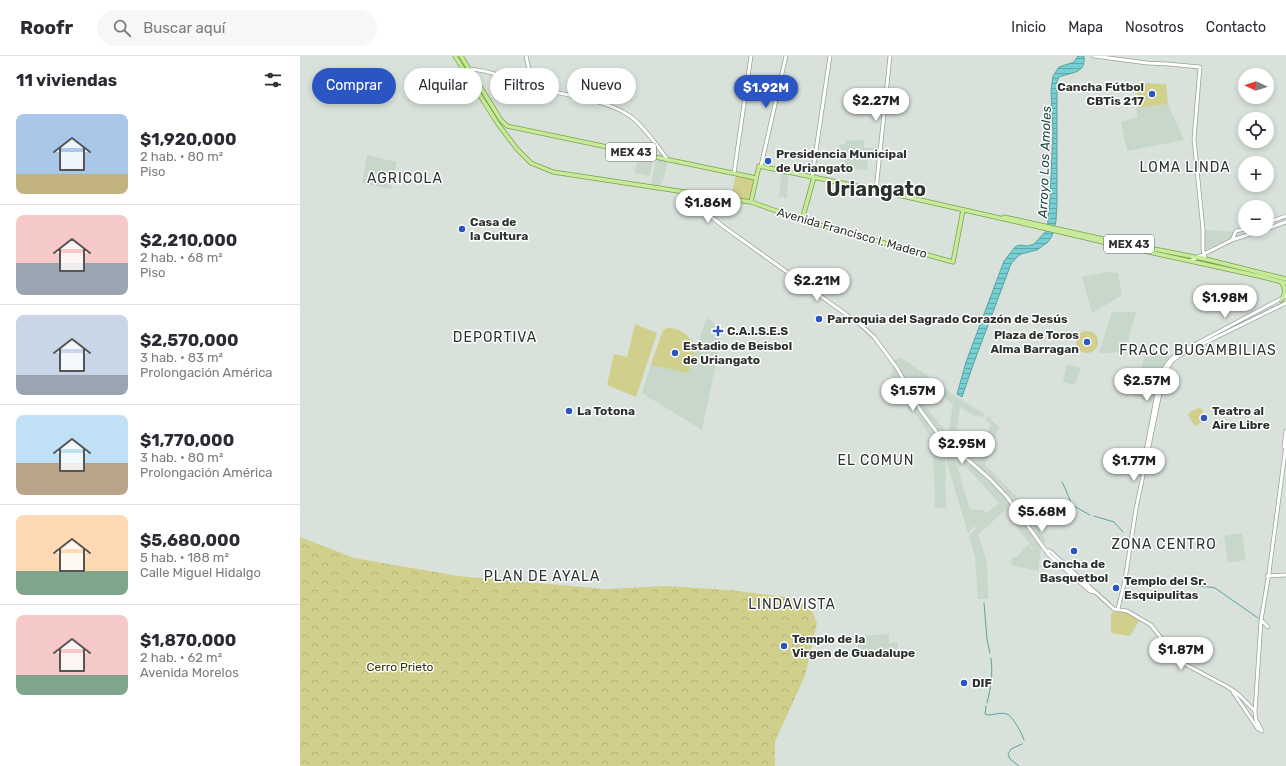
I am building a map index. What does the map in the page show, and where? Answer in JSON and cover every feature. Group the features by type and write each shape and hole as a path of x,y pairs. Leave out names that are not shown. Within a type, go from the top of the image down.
{"main road":[{"name":"MEX 43","path":"455,56 465,68"},
{"name":"MEX 43","path":"461,56 466,68"},
{"name":"MEX 43","path":"482,94 504,131 517,149 527,160 537,166 550,171 751,202"},
{"name":"MEX 43","path":"485,99 507,126 756,178"},
{"name":"MEX 43","path":"760,166 1046,227 1103,242 1286,283"},
{"path":"751,202 760,166"},
{"path":"802,220 813,177"},
{"name":"Avenida Francisco I. Madero","path":"751,202 802,220 952,262 962,210"},
{"name":"MEX 43","path":"1054,229 1198,257 1286,279"},
{"path":"1197,262 1198,257"},
{"path":"1204,259 1206,261 1205,264"},
{"path":"1280,281 1285,290 1281,300"}],"street":[{"path":"526,56 529,68"},
{"path":"734,174 751,56"},
{"path":"760,166 786,56"},
{"path":"813,177 830,56"},
{"path":"876,190 890,56"},
{"path":"1094,56 1147,63 1200,67 1194,139 1203,230 1204,259"},
{"path":"559,93 594,101 630,115 635,119 668,160"},
{"path":"687,192 698,206 861,325 874,337 892,361 921,411 942,439 990,480 1006,498 1046,551 1050,551 1114,609 1126,611 1151,625 1179,661 1220,683 1233,692 1255,712"},
{"path":"1274,220 1286,216"},
{"path":"1274,226 1286,222"},
{"path":"1232,240 1236,231 1238,231"},
{"path":"1234,235 1235,238 1237,238"},
{"path":"1190,261 1232,240 1244,236"},
{"path":"1146,458 1145,456 1154,405 1160,377 1165,366 1177,354 1286,296"},
{"path":"1118,609 1125,580 1136,509 1162,380 1168,367 1180,355 1286,303"},
{"path":"1219,336 1220,330"},
{"path":"1268,576 1286,431"},
{"path":"1233,692 1258,729 1262,731 1255,716 1260,626 1286,446"},
{"path":"1268,576 1286,575"},
{"path":"1260,626 1268,627 1261,620"},
{"path":"1252,719 1255,716"}],"shaded area":[{"path":"1168,104 1184,140 1127,151 1121,122 1138,117 1136,108"},
{"path":"864,140 864,148 880,148 878,159 868,160 867,170 843,168 844,161 839,160 839,145 845,144 845,141"},
{"path":"367,155 397,162 391,189 362,183"},
{"path":"638,156 653,159 650,176 635,173"},
{"path":"656,159 668,161 660,186 651,185"},
{"path":"782,171 788,173 787,198 779,196"},
{"path":"1205,230 1234,232 1232,239 1205,250"},
{"path":"1107,272 1118,273 1122,295 1092,313 1082,277"},
{"path":"1112,312 1136,312 1125,352 1099,353"},
{"path":"707,318 723,330 702,430 642,393 651,365 688,373"},
{"path":"1145,355 1170,356 1162,367 1152,402 1133,397"},
{"path":"900,357 932,379 928,381 931,384 934,381 943,388 940,394 916,399 920,400 948,434 953,404 941,395 944,389 984,414 983,418 978,415 976,417 960,407 955,440 977,460 991,424 986,420 987,416 999,427 985,465 1021,501 1046,541 1039,546 1041,548 1038,571 1011,565 1013,557 1018,557 1023,548 1024,549 1028,545 1033,550 1037,547 1033,549 1005,510 978,535 987,562 988,599 978,599 975,557 969,535 976,528 975,526 968,533 947,463 945,451 946,508 935,508 933,441 891,375 893,370 892,361","holes":["954,456 962,462 999,503 986,513 982,510 970,509"]},
{"path":"1067,364 1081,368 1075,385 1063,382"},
{"path":"1242,533 1246,560 1228,563 1224,536"},
{"path":"889,634 889,643 898,642 898,655 857,658 859,636"}],"green space":[{"name":"Cancha Fútbol CBTis 217","path":"1136,83 1166,84 1168,104 1138,108"},
{"path":"736,175 754,178 750,200 731,196"},
{"path":"635,324 657,333 636,397 607,385 614,354 627,357"},
{"name":"Estadio de Beisbol de Uriangato","path":"667,328 676,329 684,333 696,346 694,358 688,373 651,365 663,330"},
{"name":"Plaza de Toros Alma Barragan","path":"1087,331 1095,334 1098,342 1095,350 1087,353 1079,350 1076,342 1079,334"},
{"path":"1201,408 1207,419 1195,426 1188,415 1190,412"},
{"name":"Cerro Prieto","path":"300,537 354,558 458,576 606,589 668,586 729,590 786,597 811,608 817,623 805,676 775,741 775,766 300,766"},
{"path":"1113,612 1124,612 1139,619 1130,636 1111,633 1111,614"}],"water":[{"name":"Arroyo Los Amoles","path":"1078,56 1084,56 1083,66 1073,73 1059,77 1057,81 1057,202 1056,221 1052,236 1048,242 1037,250 1021,254 1011,264 962,397 957,394 966,362 1004,261 1015,247 1019,245 1028,246 1034,244 1047,230 1053,132 1051,90 1053,76 1059,67 1074,62"}],"waterway":[{"name":"Arroyo Los Amoles","path":"1062,482 1072,505 1090,515"},
{"path":"1094,516 1114,522 1123,532"},
{"path":"1194,584 1215,588 1258,618"},
{"path":"984,603 987,639 990,653"},
{"path":"987,703 992,670 991,658"},
{"path":"986,706 985,714 987,715 1002,713 1009,715 1022,734 1024,740"},
{"path":"1019,766 1010,759 1008,754 1011,749 1022,744"}],"place":[{"name":"Cancha Fútbol CBTis 217","path":"1152,94"},
{"name":"Presidencia Municipal de Uriangato","path":"768,161"},
{"name":"Casa de la Cultura","path":"462,229"},
{"name":"Parroquia del Sagrado Corazón de Jesús","path":"819,319"},
{"name":"C.A.I.S.E.S","path":"718,331"},
{"name":"Plaza de Toros Alma Barragan","path":"1087,342"},
{"name":"Estadio de Beisbol de Uriangato","path":"675,353"},
{"name":"La Totona","path":"569,411"},
{"name":"Teatro al Aire Libre","path":"1204,418"},
{"name":"Cancha de Basquetbol","path":"1074,551"},
{"name":"Templo del Sr. Esquipulitas","path":"1116,588"},
{"name":"Templo de la Virgen de Guadalupe","path":"784,646"},
{"name":"DIF","path":"964,683"}],"district":[{"name":"LOMA LINDA","path":"1185,167"},
{"name":"AGRICOLA","path":"405,178"},
{"name":"Uriangato","path":"876,189"},
{"name":"DEPORTIVA","path":"495,337"},
{"name":"FRACC BUGAMBILIAS","path":"1198,350"},
{"name":"EL COMUN","path":"876,460"},
{"name":"ZONA CENTRO","path":"1164,544"},
{"name":"PLAN DE AYALA","path":"542,576"},
{"name":"LINDAVISTA","path":"792,604"}]}
